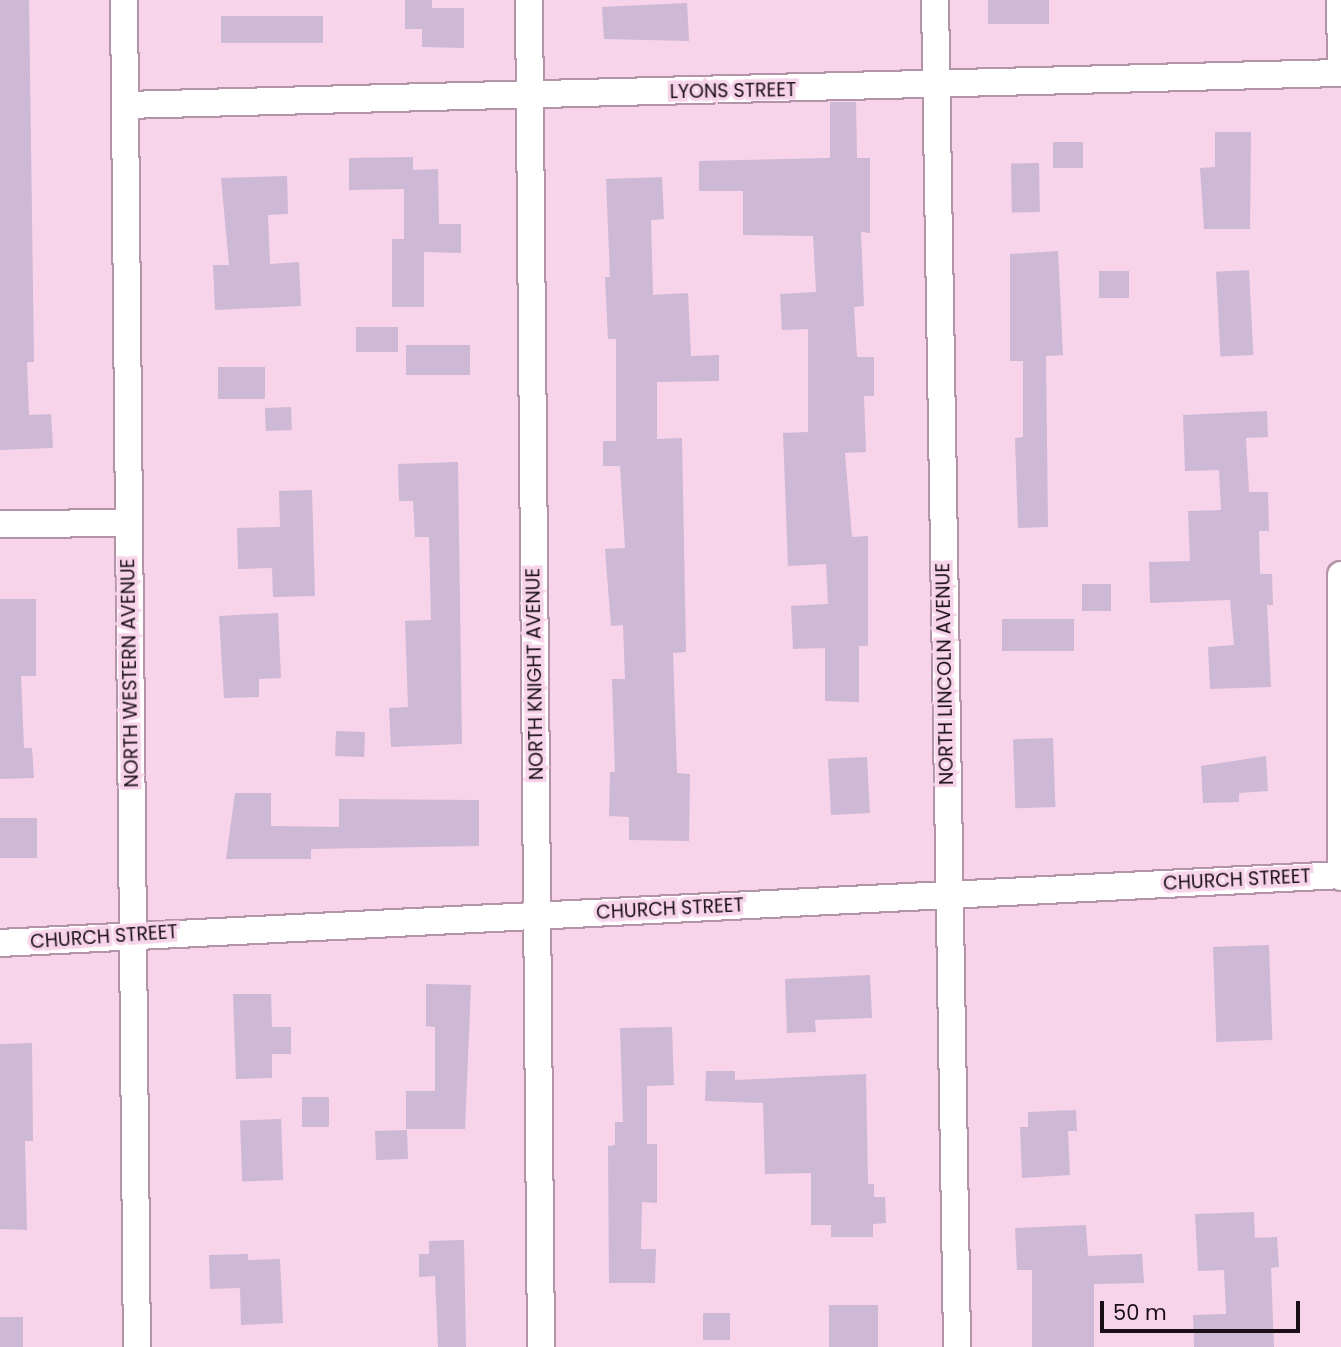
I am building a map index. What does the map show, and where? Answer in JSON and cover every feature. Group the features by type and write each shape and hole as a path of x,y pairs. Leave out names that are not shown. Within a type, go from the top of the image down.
{"street":[{"name":"NORTH WESTERN AVENUE","path":"124,0 136,1347"},
{"name":"NORTH KNIGHT AVENUE","path":"529,0 541,1347"},
{"name":"NORTH LINCOLN AVENUE","path":"935,0 957,1347"},
{"path":"1340,0 1341,61"},
{"name":"LYONS STREET","path":"125,105 936,87 1341,73"},
{"path":"0,524 129,523"},
{"path":"1341,575 1341,876"},
{"name":"CHURCH STREET","path":"0,943 133,934 1341,876"}],"building":[{"path":"0,0 29,0 34,362 27,362 29,415 51,414 53,448 0,450"},
{"path":"405,0 432,0 432,8 464,8 464,48 422,47 422,29 405,29"},
{"path":"988,0 1049,0 1049,24 988,24"},
{"path":"687,3 689,41 604,39 602,7"},
{"path":"221,16 323,16 323,43 221,43"},
{"path":"830,102 856,102 857,158 870,158 870,233 861,232 864,306 854,307 857,357 874,357 874,396 864,396 866,452 845,453 852,537 868,536 868,646 859,646 859,702 825,701 825,648 793,649 791,606 828,604 826,564 788,566 783,433 808,432 808,329 782,330 780,294 816,292 813,236 743,235 743,191 699,191 699,161 830,158"},
{"path":"1215,132 1251,132 1250,229 1204,229 1200,168 1215,167"},
{"path":"1053,142 1083,142 1083,168 1053,168"},
{"path":"413,157 413,170 438,169 439,224 461,224 461,253 424,252 424,307 392,307 392,239 404,239 404,189 349,190 349,158"},
{"path":"1011,163 1039,163 1040,212 1012,212"},
{"path":"287,176 288,214 268,215 270,264 299,262 301,306 215,310 213,265 229,265 221,178"},
{"path":"662,177 664,219 651,220 653,295 688,293 691,356 719,355 719,381 657,382 657,439 682,438 686,652 673,653 677,773 690,774 689,841 629,840 629,817 609,816 610,772 615,772 612,679 625,679 623,625 611,626 605,549 625,548 620,466 603,466 603,441 616,441 616,339 608,339 605,277 610,277 606,179"},
{"path":"1058,251 1063,355 1046,356 1048,527 1018,528 1015,438 1023,437 1023,361 1010,361 1010,254"},
{"path":"1249,270 1253,355 1220,357 1216,272"},
{"path":"1099,271 1129,271 1129,298 1099,298"},
{"path":"356,327 398,327 398,352 356,352"},
{"path":"406,345 470,345 470,375 406,375"},
{"path":"218,367 265,367 265,399 218,399"},
{"path":"291,407 292,430 266,431 265,408"},
{"path":"1267,411 1268,437 1246,438 1249,492 1268,492 1269,531 1259,531 1260,574 1272,574 1273,605 1267,605 1271,687 1210,689 1208,647 1234,645 1230,600 1150,603 1149,562 1190,561 1188,511 1221,510 1219,470 1185,471 1183,415"},
{"path":"458,462 462,744 391,747 389,708 408,707 405,621 431,620 429,537 415,537 413,501 399,501 398,464"},
{"path":"312,490 315,596 273,597 272,568 238,569 237,528 280,527 279,491"},
{"path":"1082,584 1111,584 1111,611 1082,611"},
{"path":"0,599 36,599 36,676 21,676 24,748 32,748 34,778 0,779"},
{"path":"278,613 281,678 259,679 259,697 224,698 219,616"},
{"path":"1002,619 1074,619 1074,651 1002,651"},
{"path":"336,731 365,732 364,757 335,756"},
{"path":"1053,738 1055,807 1015,808 1013,739"},
{"path":"1266,756 1268,791 1239,793 1239,802 1203,803 1201,766"},
{"path":"867,757 870,813 831,815 828,759"},
{"path":"235,793 271,793 271,826 339,827 339,799 479,800 479,846 311,849 311,859 226,859"},
{"path":"0,818 37,818 37,858 0,858"},
{"path":"1269,945 1272,1040 1216,1042 1213,947"},
{"path":"870,975 872,1018 815,1020 816,1032 787,1033 785,979"},
{"path":"426,984 471,985 465,1129 406,1129 406,1091 435,1091 435,1027 426,1026"},
{"path":"233,994 271,994 272,1027 291,1027 291,1054 272,1054 272,1078 236,1079"},
{"path":"672,1027 674,1085 647,1086 647,1144 657,1144 657,1203 642,1202 641,1249 656,1249 655,1283 609,1283 608,1146 615,1145 615,1122 623,1122 620,1028"},
{"path":"32,1043 33,1141 25,1141 27,1230 0,1229 0,1044"},
{"path":"706,1071 735,1071 735,1080 866,1074 868,1184 874,1184 874,1197 885,1197 886,1223 873,1224 873,1237 831,1237 831,1225 811,1225 811,1173 765,1174 763,1103 705,1101"},
{"path":"302,1097 329,1097 329,1127 302,1127"},
{"path":"1076,1110 1077,1131 1068,1131 1070,1175 1022,1178 1020,1127 1028,1127 1028,1112"},
{"path":"281,1119 283,1180 242,1181 240,1120"},
{"path":"407,1130 408,1159 376,1160 375,1131"},
{"path":"1254,1212 1255,1238 1277,1237 1279,1267 1271,1268 1274,1347 1194,1347 1193,1315 1226,1314 1224,1270 1198,1271 1195,1214"},
{"path":"1086,1225 1088,1256 1142,1254 1144,1283 1094,1284 1094,1347 1032,1347 1032,1270 1017,1270 1015,1228"},
{"path":"464,1240 466,1347 438,1347 435,1276 419,1277 419,1254 429,1254 429,1241"},
{"path":"248,1254 248,1260 280,1259 283,1323 241,1325 240,1288 210,1289 209,1255"},
{"path":"829,1305 878,1305 878,1347 829,1347"},
{"path":"703,1313 730,1313 730,1340 703,1340"},
{"path":"0,1317 23,1317 23,1347 0,1347"}]}
